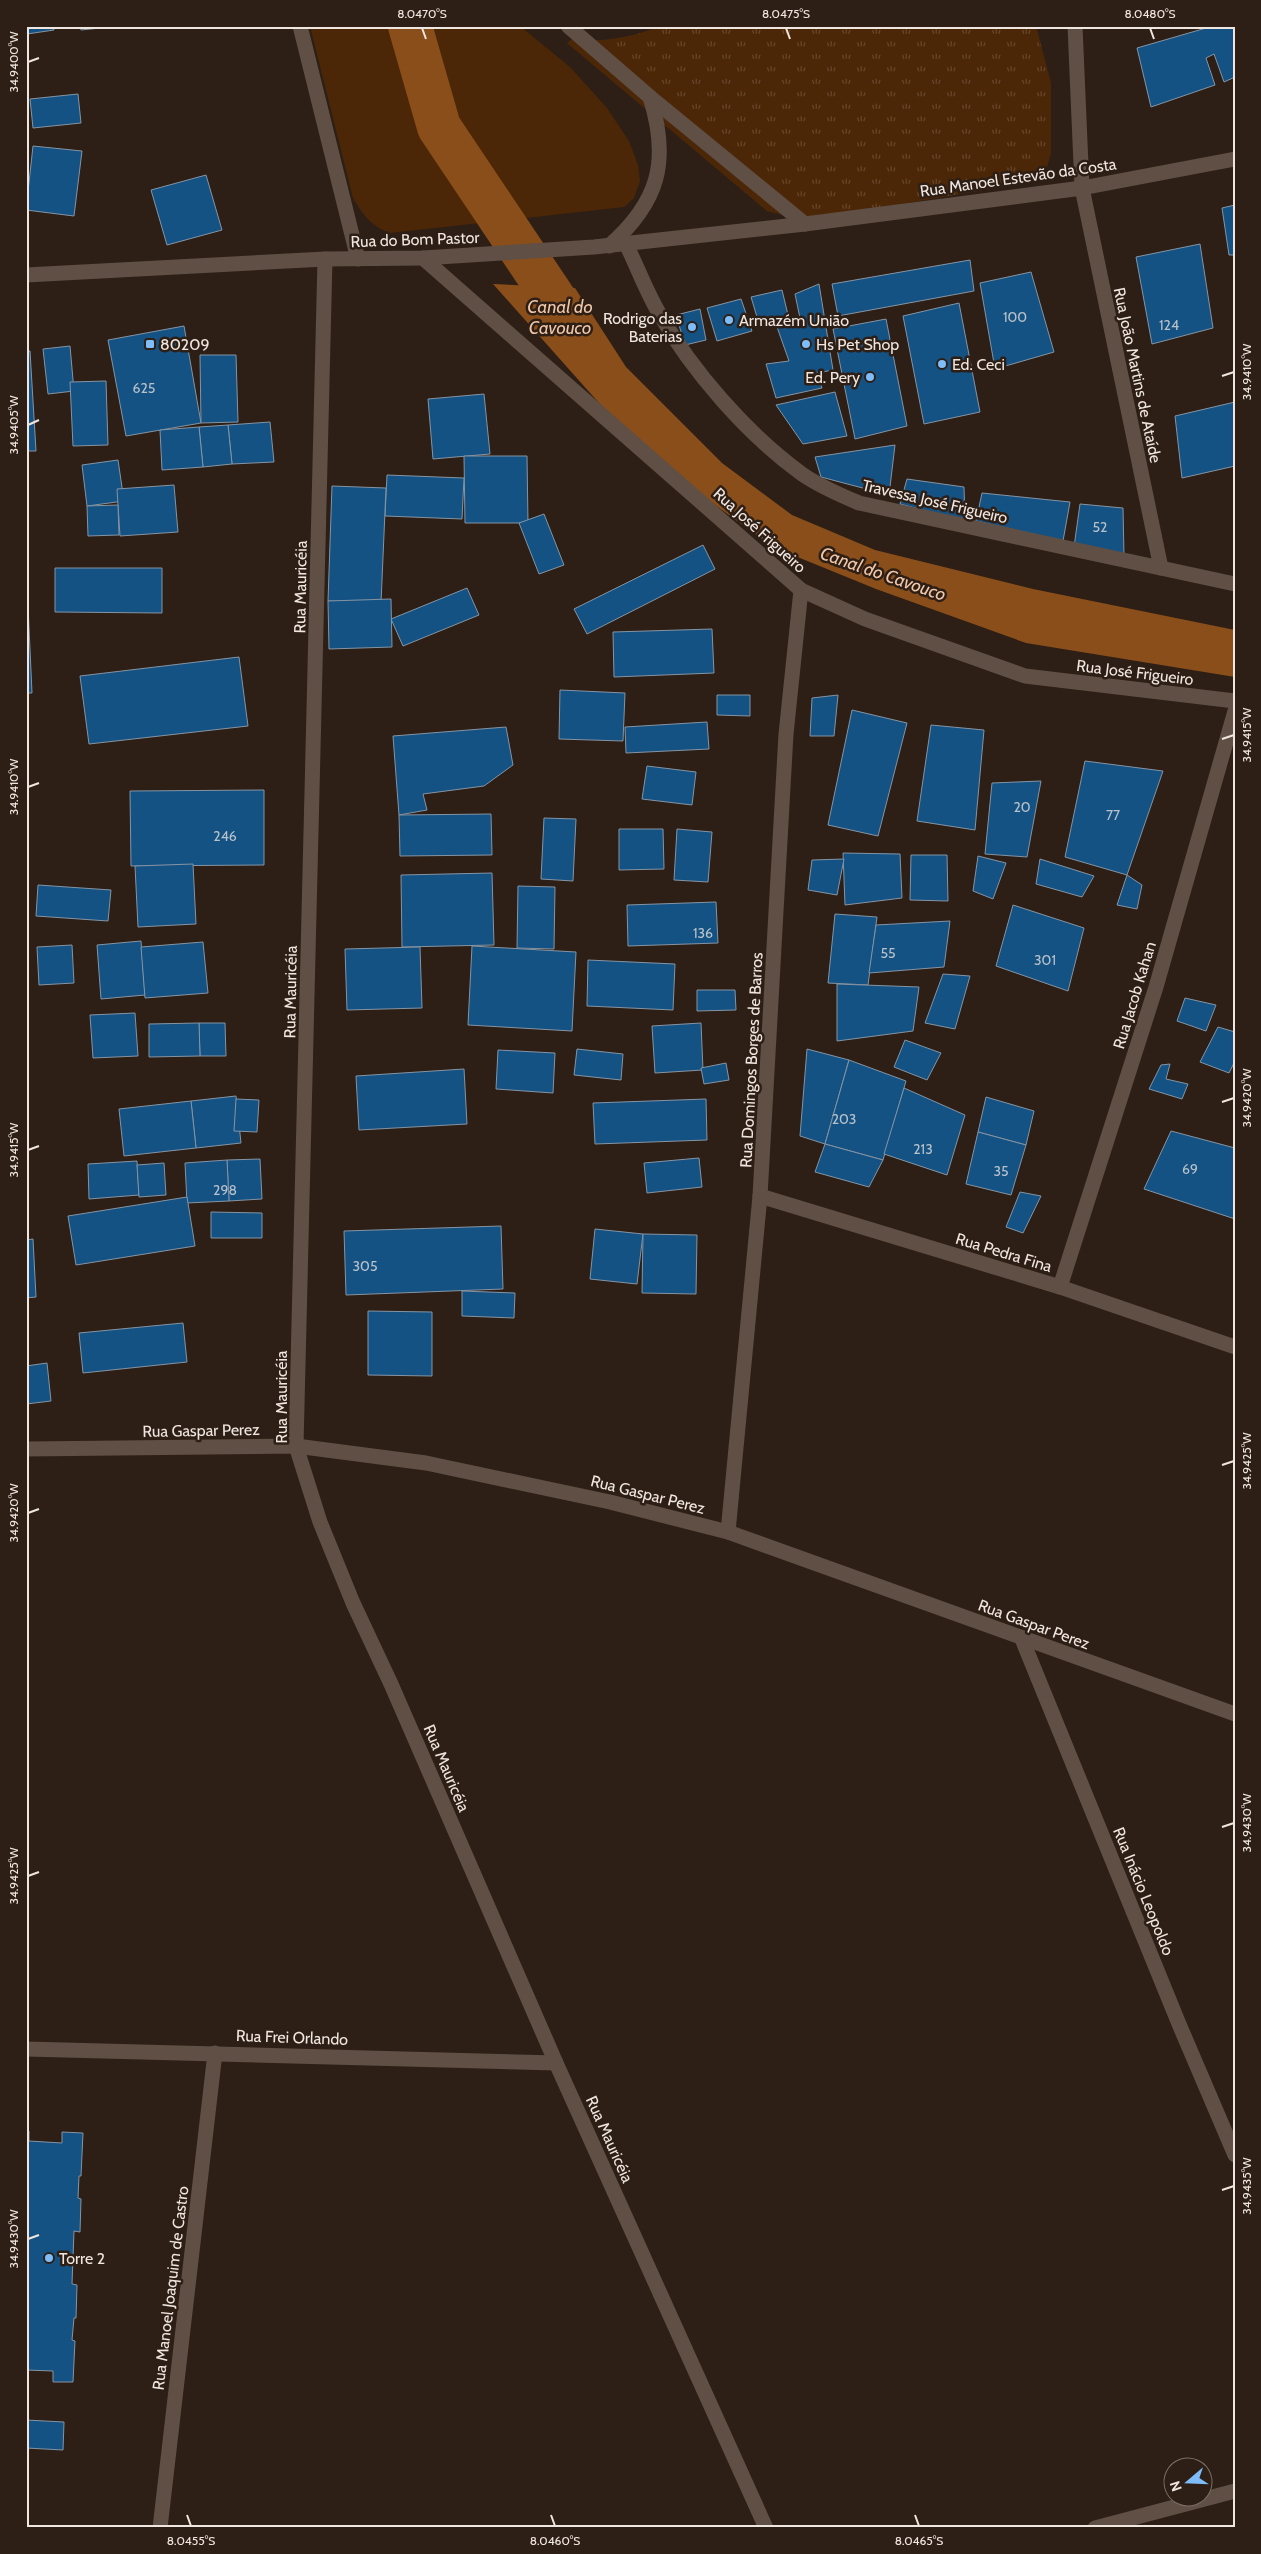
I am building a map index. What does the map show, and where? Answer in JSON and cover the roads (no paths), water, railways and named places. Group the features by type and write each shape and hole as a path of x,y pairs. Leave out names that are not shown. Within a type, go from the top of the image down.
{"street":[{"path":"300,26 358,259"},
{"path":"568,26 650,97 805,224"},
{"name":"Rua João Martins de Ataíde","path":"1077,27 1082,188 1161,568"},
{"path":"601,246 629,228 646,204 656,179 661,151 658,123 650,97"},
{"name":"Rua Manoel Estevão da Costa","path":"805,224 1082,188 1235,159"},
{"name":"Rua do Bom Pastor","path":"26,275 325,259 423,258 626,244 805,224"},
{"name":"Travessa José Frigueiro","path":"626,244 659,312 694,365 743,422 802,474 859,503 1235,584"},
{"name":"Rua José Frigueiro","path":"423,258 801,590 865,619 1025,676 1235,701"},
{"name":"Rua Mauricéia","path":"325,259 296,1446 320,1522 350,1594 556,2062 766,2528"},
{"name":"Rua Domingos Borges de Barros","path":"728,1532 760,1196 786,734 801,590"},
{"name":"Rua Jacob Kahan","path":"1060,1287 1156,987 1235,711"},
{"name":"Rua Pedra Fina","path":"760,1196 1060,1287 1235,1347"},
{"name":"Rua Gaspar Perez","path":"26,1449 296,1446 426,1463 610,1502 728,1532 1235,1714"},
{"name":"Rua Inácio Leopoldo","path":"1022,1639 1179,2024 1235,2155"},
{"name":"Rua Frei Orlando","path":"26,2049 556,2062"},
{"name":"Rua Manoel Joaquim de Castro","path":"160,2528 215,2053"},
{"path":"1095,2528 1235,2491"}],"water":[{"name":"Canal do Cavouco","path":"493,284 575,288 626,367 722,463 792,515 875,550 1033,589 1235,630 1235,677 1026,643 876,589 773,547 678,478 599,403"}],"waterway":[{"name":"Canal do Cavouco","path":"410,26 439,127 579,336"}],"place":[{"name":"Armazém União","path":"729,320"},
{"name":"Rodrigo das Baterias","path":"692,327"},
{"name":"80209","path":"150,344"},
{"name":"Hs Pet Shop","path":"806,344"},
{"name":"Ed. Ceci","path":"942,364"},
{"name":"Ed. Pery","path":"870,377"},
{"name":"Torre 2","path":"49,2258"}]}
